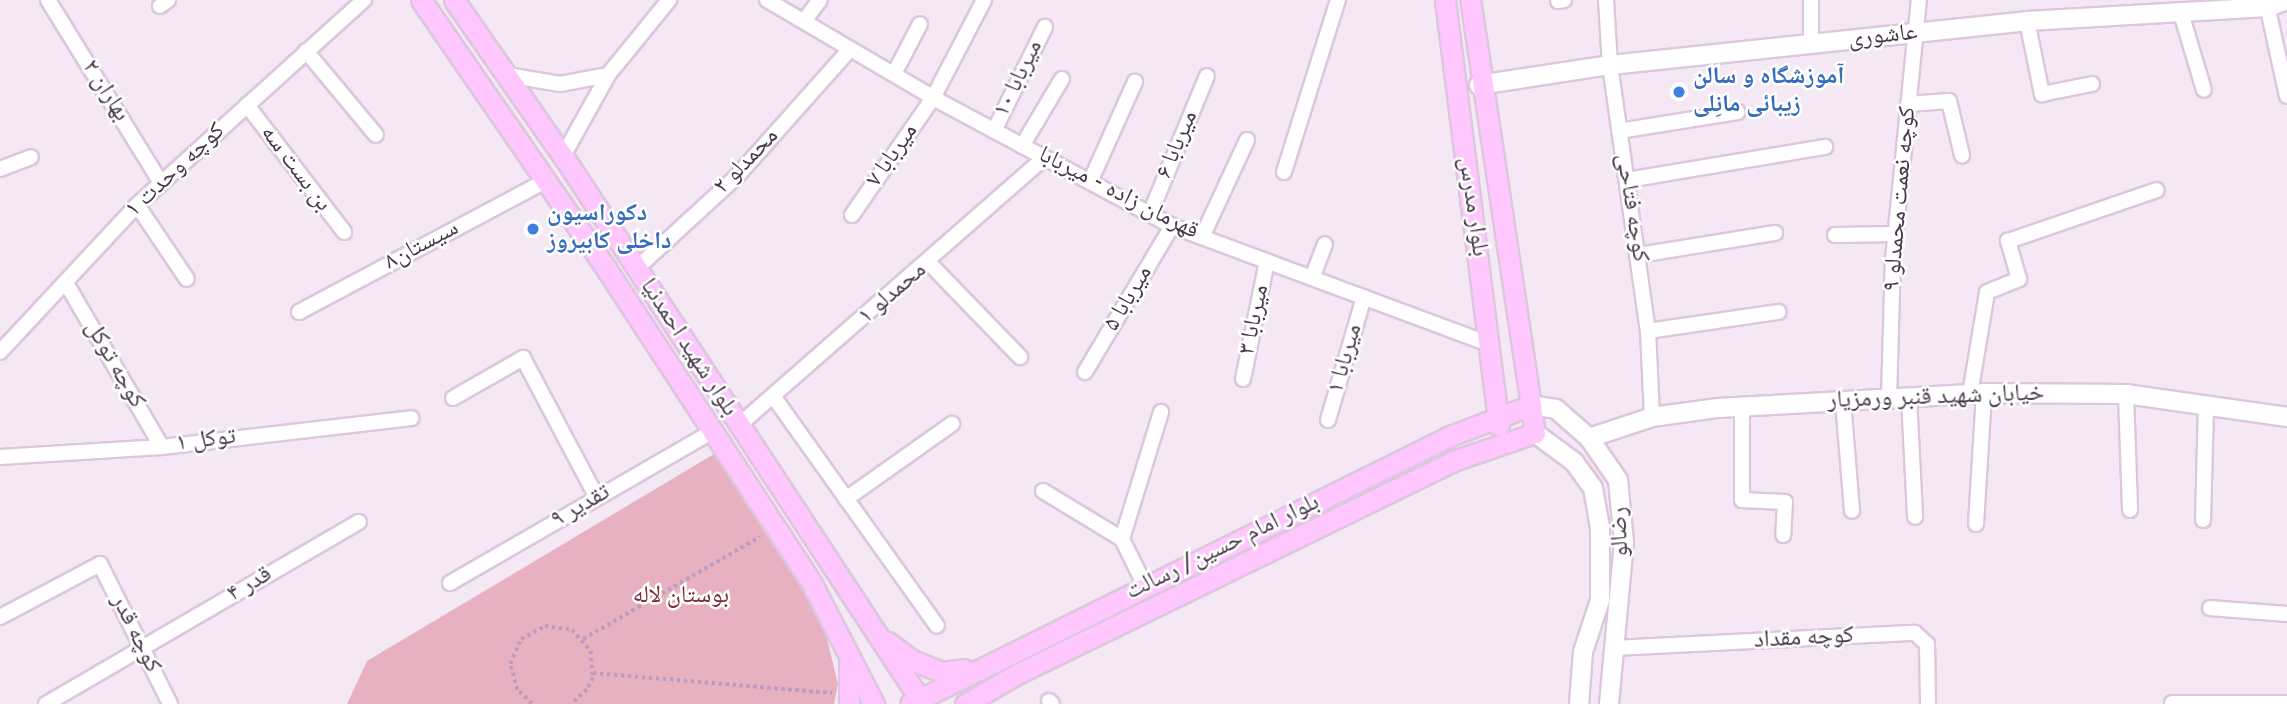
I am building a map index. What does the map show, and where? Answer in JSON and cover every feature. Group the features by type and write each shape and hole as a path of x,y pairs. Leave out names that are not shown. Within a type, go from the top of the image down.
{"main road":[{"name":"بلوار شهید احمدنیا","path":"421,0 776,527 810,580 874,704"},
{"name":"بلوار شهید احمدنیا","path":"454,0 563,156 738,426 878,634 917,702"},
{"name":"بلوار مدرس","path":"1445,0 1496,415 1502,443"},
{"name":"بلوار مدرس","path":"1470,0 1479,85 1535,433"},
{"name":"بلوار امام حسین/ رسالت","path":"917,702 979,667 1496,415 1531,405"},
{"name":"بلوار امام حسین/ رسالت","path":"972,702 1456,460 1535,433"},
{"path":"878,634 912,660 941,672 979,667"},
{"path":"848,657 850,699"}],"street":[{"name":"بهاران ۲","path":"48,0 161,183"},
{"name":"کوچه وحدت ۱","path":"0,352 137,205 363,0"},
{"path":"563,156 608,75 669,0"},
{"name":"قهرمان زاده - میربابا","path":"767,0 933,98 1172,226 1489,344"},
{"path":"804,21 820,0"},
{"name":"میربابا ۷","path":"852,215 933,98 984,0"},
{"path":"1284,172 1338,0"},
{"path":"1445,0 1456,0"},
{"name":"کوچه فتاحی","path":"1606,0 1610,65 1648,331 1652,417"},
{"path":"1811,0 1811,45"},
{"name":"کوچه نعمت محمدلو ۹","path":"1889,398 1896,234 1919,0"},
{"name":"عاشوری","path":"1479,85 1610,65 2026,21 2181,13 2287,0"},
{"path":"2267,3 2287,96"},
{"path":"2181,13 2204,90"},
{"path":"2026,21 2042,94 2092,84"},
{"path":"894,75 920,24"},
{"name":"میربابا ۱۰","path":"994,131 1045,27"},
{"name":"محمدلو ۲","path":"636,269 737,176 850,49"},
{"path":"306,51 376,135"},
{"path":"507,75 560,84 608,75"},
{"name":"میربابا ۶","path":"1150,214 1207,76"},
{"path":"1022,146 1062,79"},
{"path":"1090,182 1135,82"},
{"path":"1908,104 1949,101 1962,155"},
{"name":"بن بست سه","path":"247,105 344,232"},
{"path":"1619,131 1737,111"},
{"path":"1202,237 1247,140"},
{"path":"1626,180 1825,147"},
{"path":"0,169 31,157"},
{"name":"محمدلو ۱","path":"738,426 929,263 1044,158"},
{"name":"سیستان۸","path":"299,312 545,181"},
{"path":"1976,524 1977,394 1986,292 2019,279 2008,241 2157,190"},
{"path":"137,205 187,279"},
{"name":"میربابا ۵","path":"1085,372 1172,226"},
{"path":"1639,255 1775,233"},
{"path":"1835,235 1896,234"},
{"path":"1312,278 1325,244"},
{"name":"میربابا ۳","path":"1243,379 1268,261"},
{"path":"929,263 1020,357"},
{"name":"کوچه توکل","path":"66,283 162,447"},
{"name":"میربابا ۱","path":"1328,420 1364,297"},
{"path":"1648,331 1779,312"},
{"path":"453,398 523,358 597,498"},
{"name":"خیابان شهید قنبر ورمزیار","path":"1589,438 1652,417 1742,407 1977,394 2126,394 2287,417"},
{"path":"2126,394 2130,510"},
{"path":"773,396 937,626"},
{"path":"1909,397 1915,517"},
{"path":"1843,401 1852,511"},
{"name":"رضالو","path":"1531,405 1556,409 1589,438 1618,480 1624,542 1609,704"},
{"path":"2203,520 2206,405"},
{"path":"1742,407 1742,500 1785,502 1783,535"},
{"path":"1122,539 1161,412"},
{"name":"توکل ۱","path":"0,457 162,447 411,418"},
{"path":"846,499 952,424"},
{"name":"۹ تقدیر","path":"450,583 713,431"},
{"name":"رضالو","path":"1535,433 1574,462 1593,488 1600,527 1600,600 1583,652 1579,704"},
{"path":"1043,491 1122,539 1145,586"},
{"name":"قدر ۴","path":"46,704 359,522"},
{"name":"کوچه قدر","path":"0,617 100,564 170,704"},
{"path":"2210,608 2287,614"},
{"name":"کوچه مقداد","path":"1614,648 1915,633 1927,644 1928,704"},
{"path":"2172,703 2287,703"}],"path":[{"path":"583,639 776,527"},
{"path":"532,704 511,678 510,664 521,639 545,626 559,626 583,639 591,651 593,673 587,690 572,704"},
{"path":"593,673 850,699"}],"green space":[{"name":"بوستان لاله","path":"714,454 822,618 838,684 834,704 347,704 367,661"}],"place":[{"name":"آموزشگاه و سالن زیبائی مانِلی","path":"1679,92"},
{"name":"دکوراسیون داخلی کابیروز","path":"533,229"}]}
